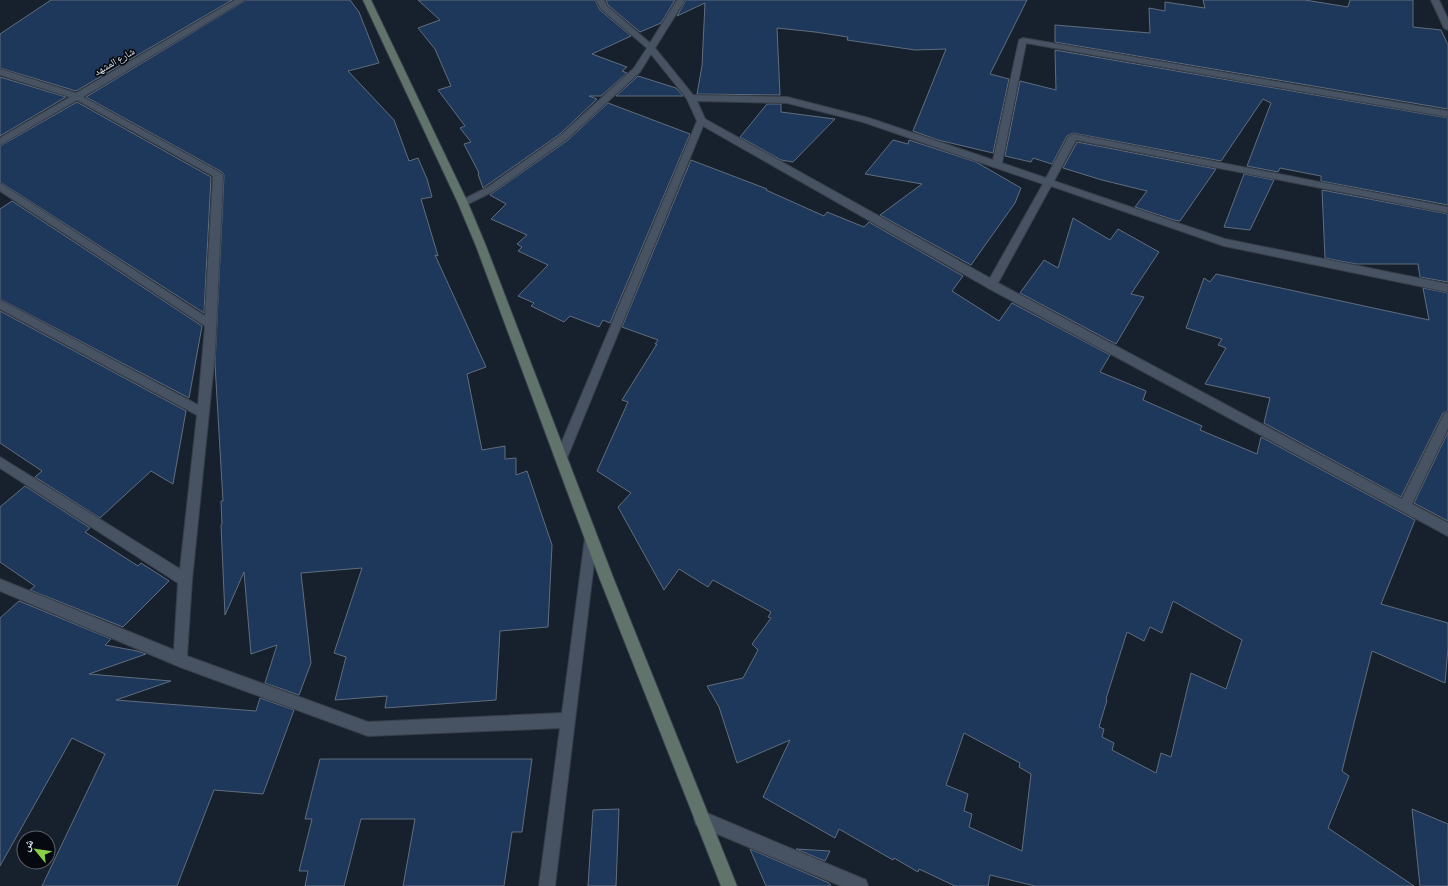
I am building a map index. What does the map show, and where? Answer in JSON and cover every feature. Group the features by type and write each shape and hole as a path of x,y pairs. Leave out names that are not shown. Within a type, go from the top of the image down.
{"street":[{"name":"شارع المشهد","path":"0,142 239,0"},
{"path":"367,0 463,203 481,246 591,538 729,886"},
{"path":"600,0 604,7 651,48 691,98 701,121 992,285 1448,530"},
{"path":"463,203 492,189 564,137 637,70 681,0"},
{"path":"1435,0 1448,28"},
{"path":"997,164 1023,40 1448,114"},
{"path":"0,72 76,96 218,175 211,325 185,580 180,660"},
{"path":"691,98 787,100 866,120 1224,242 1448,288"},
{"path":"561,458 701,121"},
{"path":"992,285 1072,137 1448,210"},
{"path":"0,186 211,325"},
{"path":"0,304 203,413"},
{"path":"1404,507 1448,418"},
{"path":"0,462 185,580"},
{"path":"547,886 591,538"},
{"path":"0,585 180,660 368,729 569,720"},
{"path":"702,819 860,886"}],"building":[{"path":"51,0 232,0 76,91 0,68 0,34"},
{"path":"246,0 350,0 359,12 379,63 348,71 394,120 409,161 418,158 427,179 432,197 421,199 438,256 435,255 486,367 467,374 482,450 505,446 505,459 516,458 516,475 527,471 552,545 548,627 500,631 496,700 385,708 387,696 335,700 346,657 334,653 362,568 301,573 311,663 299,695 265,683 277,645 251,654 244,572 225,615 221,525 221,501 223,501 215,364 224,175 222,172 86,97"},
{"path":"418,0 595,0 600,10 631,36 592,54 627,67 622,71 627,73 601,96 589,96 597,99 560,134 483,188 478,174 479,173 464,144 471,142 460,128 465,126 438,90 451,86 435,49 418,28 440,20"},
{"path":"606,0 675,0 661,23 640,32 608,5"},
{"path":"686,0 1027,0 990,74 1009,79 993,153 938,140 913,131 946,49 915,50 847,40 848,37 777,28 780,95 697,94 702,66 705,3 677,16"},
{"path":"1203,0 1305,0 1348,7 1350,0 1413,0 1413,27 1441,30 1448,45 1448,109 1055,42 1055,25 1150,33 1149,8 1165,11 1165,2 1205,8"},
{"path":"1055,50 1448,118 1448,205 1321,181 1321,176 1280,168 1278,172 1247,166 1271,103 1263,99 1221,161 1073,133 1067,136 1052,164 1033,158 1031,162 1005,156 1020,81 1056,90"},
{"path":"638,76 676,88 683,96 616,96"},
{"path":"0,77 66,97 0,136"},
{"path":"77,102 211,177 204,313 0,182 0,146"},
{"path":"608,103 690,134 610,323 603,320 599,327 570,316 564,322 531,306 534,303 518,296 548,265 518,251 522,247 517,244 527,235 491,219 506,204 490,195 568,140"},
{"path":"767,104 781,104 781,112 835,119 793,162 781,160 740,137"},
{"path":"893,140 908,144 909,140 976,162 1021,188 1015,203 971,265 880,215 922,184 865,174"},
{"path":"1077,142 1216,169 1180,221 1174,220 1135,207 1147,191 1102,180 1063,168"},
{"path":"691,160 767,189 766,190 824,216 827,212 864,227 869,222 963,276 952,291 999,321 1012,303 1110,355 1100,372 1146,391 1143,400 1202,426 1200,430 1257,454 1261,437 1415,520 1381,604 1448,623 1448,648 1445,683 1372,651 1342,771 1349,776 1328,828 1414,886 1035,886 990,875 988,886 955,886 919,869 918,872 894,858 893,860 839,829 835,838 763,797 790,740 737,763 719,707 707,686 743,678 758,650 752,644 771,618 768,617 771,612 713,580 708,587 679,569 664,590 618,507 631,493 597,471 628,402 622,400 657,344 655,344 658,340 622,327","holes":["1173,601 1242,640 1226,689 1191,673 1171,757 1161,753 1156,773 1112,750 1114,743 1102,737 1104,729 1099,727 1107,700 1106,699 1127,632 1144,641 1150,627 1162,633","964,733 1020,763 1019,767 1031,774 1022,851 969,827 972,814 964,811 968,794 946,785"]},
{"path":"1244,174 1274,180 1250,230 1224,227"},
{"path":"1322,190 1448,214 1448,282 1420,277 1418,264 1356,264 1325,258"},
{"path":"12,201 202,326 189,398 0,299 0,209"},
{"path":"1073,218 1110,240 1118,229 1159,252 1131,294 1144,297 1116,344 1020,293 1044,260 1058,268"},
{"path":"1216,274 1429,320 1423,288 1448,293 1448,411 1443,413 1401,497 1264,423 1270,398 1205,384 1226,348 1218,345 1222,339 1186,328 1204,278 1210,282"},
{"path":"0,311 186,411 173,484 151,471 100,518 35,477 42,471 0,443"},
{"path":"1448,432 1448,521 1414,503"},
{"path":"25,486 90,528 85,532 138,566 141,563 169,581 123,627 30,590 35,586 0,562 0,507"},
{"path":"19,601 111,639 105,645 146,654 89,674 171,681 116,700 256,711 260,698 294,710 263,794 214,790 177,886 42,886 50,870 56,870 56,857 105,754 72,738 20,830 16,830 16,838 0,866 0,618"},
{"path":"320,759 532,759 522,832 512,832 504,886 403,886 415,819 361,819 344,886 305,886 308,871 299,871 312,819 305,819"},
{"path":"619,809 616,886 588,886 593,810"},
{"path":"1412,809 1448,824 1448,886 1420,886"},
{"path":"750,849 829,883 831,886 766,886"},
{"path":"796,849 830,851 825,861"}]}
